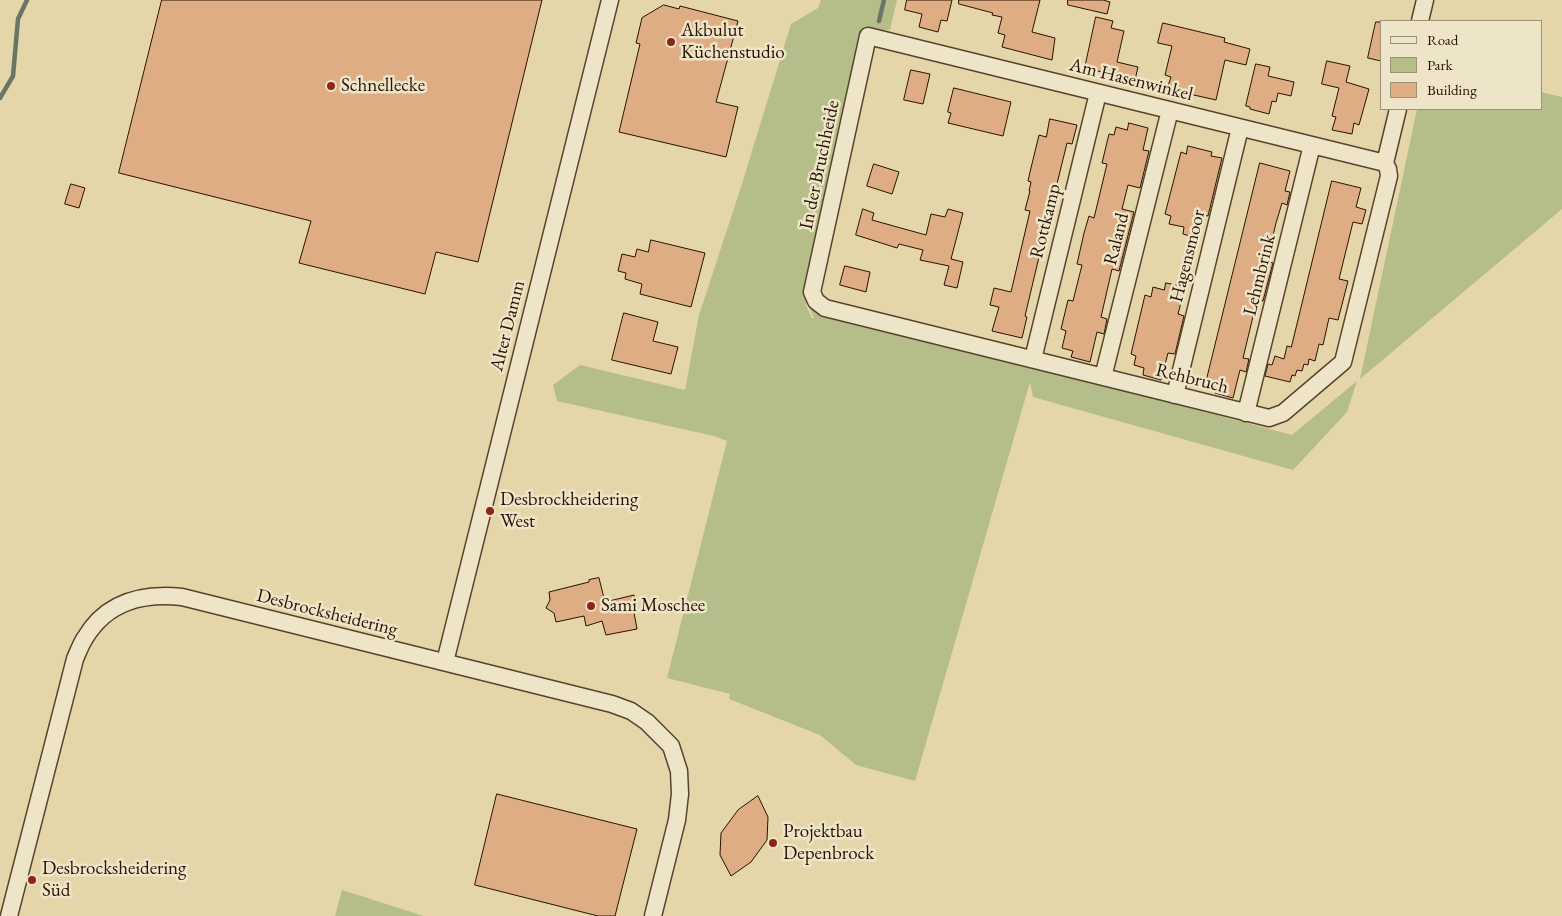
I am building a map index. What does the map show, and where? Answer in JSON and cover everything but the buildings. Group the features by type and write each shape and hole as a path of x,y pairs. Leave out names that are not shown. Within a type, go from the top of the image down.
{"street":[{"name":"Alter Damm","path":"445,662 610,0"},
{"path":"1420,20 1425,0"},
{"name":"Am Hasenwinkel","path":"868,36 1385,163"},
{"name":"In der Bruchheide","path":"816,301 812,292 868,36"},
{"name":"Rottkamp","path":"1033,359 1098,93"},
{"name":"Raland","path":"1104,377 1170,110"},
{"name":"Rehbruch","path":"816,301 825,308 1269,418 1283,413 1343,362 1389,176 1385,163 1398,110"},
{"name":"Hagensmoor","path":"1175,395 1240,128"},
{"name":"Lehmbrink","path":"1246,413 1312,145"},
{"name":"Desbrocksheidering","path":"9,916 75,659 85,637 98,621 113,609 134,598 161,595 182,597 612,704 631,711 647,722 671,746 679,771 680,794 677,820 653,916"}],"green space":[{"path":"821,0 897,0 890,30 863,33 806,305 812,318 814,318 809,307 1292,435 1357,381 1347,412 1293,470 1033,397 1030,382 915,781 856,765 820,735 729,699 730,694 667,678 727,441 714,436 557,401 553,385 580,365 685,390 699,315 791,24 818,8"},
{"path":"1542,92 1562,97 1562,209 1360,379 1417,110 1542,110"},
{"path":"342,890 424,916 335,916"}],"waterway":[{"path":"0,98 13,76 18,19 27,0"},
{"path":"879,21 884,0"}],"place":[{"name":"Akbulut Küchenstudio","path":"671,42"},
{"name":"Schnellecke","path":"331,86"},
{"name":"Desbrockheidering West","path":"490,511"},
{"name":"Sami Moschee","path":"591,606"},
{"name":"Projektbau Depenbrock","path":"773,843"},
{"name":"Desbrocksheidering Süd","path":"32,880"}]}
